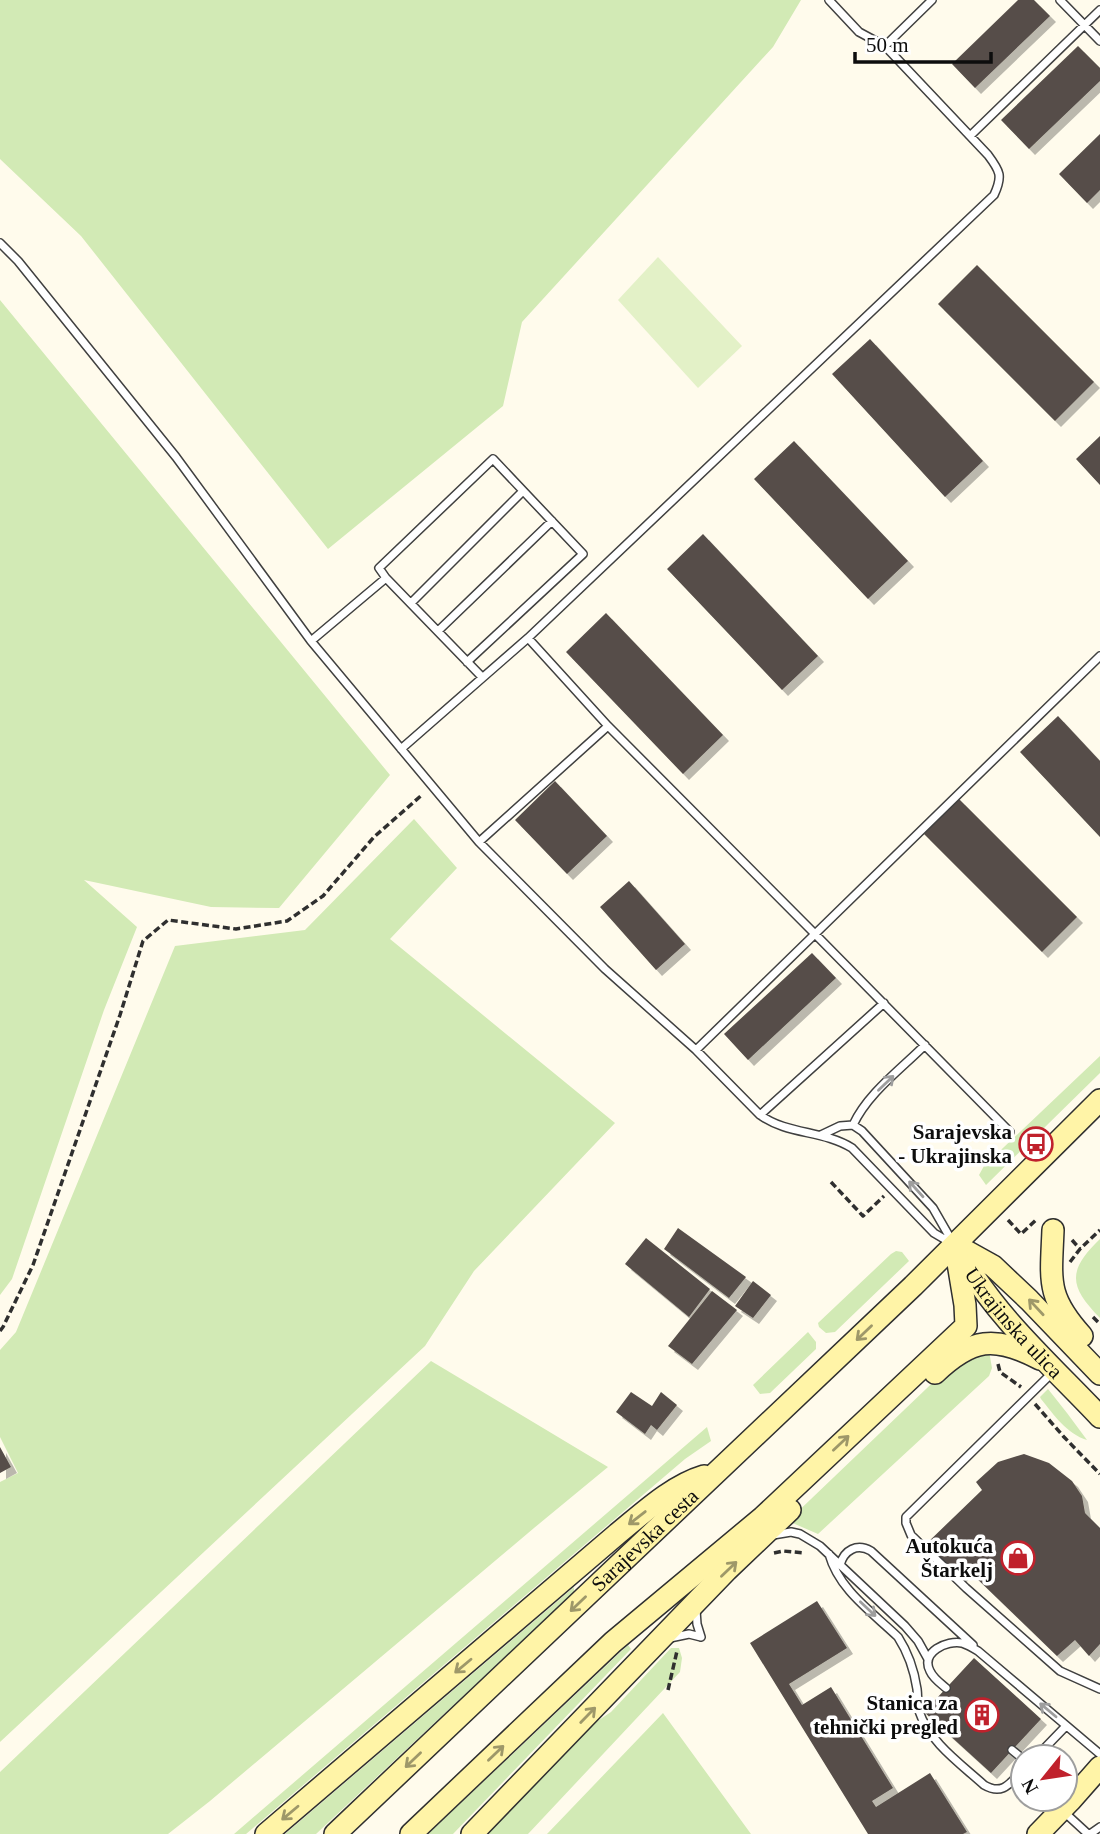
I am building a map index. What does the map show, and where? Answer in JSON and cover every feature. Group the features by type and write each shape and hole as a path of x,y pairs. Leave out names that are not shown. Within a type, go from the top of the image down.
{"main road":[{"name":"Sarajevska cesta","path":"335,1834 913,1286 1100,1100"},
{"path":"1062,1235 1050,1276 1055,1296 1065,1316 1100,1356"},
{"name":"Ukrajinska ulica","path":"955,1245 977,1283 1007,1320 1100,1416"},
{"name":"Ukrajinska ulica","path":"955,1245 993,1266 1100,1374"},
{"path":"411,1834 613,1642 798,1485 966,1326 955,1245"},
{"path":"885,1402 920,1387 952,1358 979,1344 1006,1345 1053,1366"},
{"path":"266,1834 616,1535 684,1484 716,1472"},
{"path":"472,1834 727,1570 764,1547 793,1504 798,1485"},
{"path":"1079,1789 1100,1767"},
{"path":"1038,1834 1056,1813"}],"lane":[{"path":"401,749 527,638 994,195 1001,181 998,168 885,46 859,32 829,0"},
{"path":"885,46 932,0"},
{"path":"1060,0 1100,41"},
{"path":"970,136 1100,10"},
{"path":"0,243 18,261 176,457 312,640 479,842 605,969 696,1050 760,1115 782,1127 839,1140 852,1148 934,1233 955,1245"},
{"path":"467,662 583,554 493,459 379,568 386,578 438,631 467,662 482,677"},
{"path":"411,604 523,491"},
{"path":"438,631 552,521"},
{"path":"312,640 386,578"},
{"path":"527,638 608,726 1010,1132"},
{"path":"696,1050 1100,656"},
{"path":"479,842 608,726"},
{"path":"760,1115 884,1003"},
{"path":"853,1125 868,1100 925,1045"},
{"path":"821,1135 840,1126 853,1125 870,1139 933,1208 955,1245"},
{"path":"1053,1366 1028,1396 906,1517 907,1529 944,1568 1060,1671 1100,1689"},
{"path":"764,1547 780,1532 800,1534 810,1539 905,1626 928,1659 931,1673 946,1688"},
{"path":"840,1565 842,1557 853,1549 864,1548 871,1551 978,1651 1100,1754"},
{"path":"829,1555 833,1569 843,1585 898,1637 909,1654 919,1709 936,1740 975,1777 992,1789 1000,1790 1009,1784"},
{"path":"928,1659 938,1648 958,1643 978,1651"},
{"path":"1050,1743 1066,1726"},
{"path":"1074,1813 1089,1834 1100,1827"}],"path":[{"path":"0,1331 33,1265 143,941 168,920 236,929 288,921 323,897 373,837 433,785"},
{"path":"831,1182 863,1216 886,1195"},
{"path":"1069,1270 1069,1263 1100,1230"},
{"path":"1062,1235 1080,1249"},
{"path":"1000,1372 1020,1387 1100,1474"},
{"path":"764,1547 813,1553"},
{"path":"668,1690 678,1647"}],"green space":[{"path":"0,0 801,0 773,47 522,322 503,406 328,549 81,236 0,159"},
{"path":"658,257 742,346 698,388 618,300"},
{"path":"0,300 390,775 279,908 211,907 84,880 137,927 104,1010 12,1279 0,1295"},
{"path":"414,819 457,868 390,939 615,1123 474,1271 425,1346 0,1742 0,1482 18,1473 0,1437 0,1350 16,1332 175,946 305,930"},
{"path":"1100,1056 1100,1073 986,1185 979,1175 984,1166"},
{"path":"1100,1239 1100,1318 1082,1297 1076,1278 1082,1260"},
{"path":"896,1251 902,1252 909,1261 835,1332 826,1333 819,1327 818,1323"},
{"path":"808,1332 816,1342 816,1349 770,1393 760,1394 753,1385"},
{"path":"989,1351 992,1368 989,1376 818,1534 788,1521 949,1367"},
{"path":"431,1361 608,1467 168,1834 0,1834 0,1772"},
{"path":"1048,1389 1087,1440 1067,1429 1041,1399"},
{"path":"707,1427 711,1441 685,1459 246,1834 234,1834"},
{"path":"574,1587 574,1592 316,1834 285,1834"},
{"path":"628,1645 631,1649 453,1834 428,1834"},
{"path":"671,1648 679,1648 682,1658 680,1672 528,1834 486,1834 587,1728 611,1712"},
{"path":"663,1713 751,1834 547,1834"}],"building":[{"path":"1018,0 1034,0 1050,16 975,88 952,64"},
{"path":"1078,46 1100,68 1100,81 1029,149 1001,120"},
{"path":"1100,134 1100,190 1087,203 1059,174"},
{"path":"977,265 1094,382 1055,421 938,304"},
{"path":"870,339 983,461 945,497 832,374"},
{"path":"1100,436 1100,485 1076,459"},
{"path":"794,441 908,561 868,599 754,479"},
{"path":"703,534 818,656 782,690 667,569"},
{"path":"606,613 723,735 683,774 566,652"},
{"path":"1058,716 1100,761 1100,837 1020,752"},
{"path":"555,781 607,836 567,874 515,820"},
{"path":"959,799 1077,917 1042,952 924,834"},
{"path":"629,881 685,944 656,970 600,907"},
{"path":"812,953 836,978 748,1060 724,1034"},
{"path":"678,1228 746,1277 729,1298 664,1249"},
{"path":"646,1238 710,1289 689,1317 625,1264"},
{"path":"753,1281 771,1295 753,1318 735,1306"},
{"path":"712,1291 737,1310 692,1364 668,1346"},
{"path":"631,1392 652,1406 661,1392 677,1405 657,1430 651,1425 645,1434 616,1412"},
{"path":"0,1447 11,1467 0,1473"},
{"name":"Autokuća Štarkelj","path":"1024,1454 1049,1463 1072,1481 1082,1496 1085,1513 1100,1528 1100,1644 1089,1656 1075,1640 1057,1656 967,1569 957,1580 924,1546 982,1490 976,1482 998,1462"},
{"path":"817,1601 847,1648 789,1684 802,1705 831,1687 893,1788 872,1801 876,1807 930,1773 967,1832 868,1834 750,1643"},
{"name":"Stanica za tehnički pregled","path":"974,1658 1041,1719 1019,1743 1009,1743 1009,1754 991,1773 924,1712"}],"place":[{"name":"Sarajevska - Ukrajinska","path":"1036,1144"},
{"name":"Autokuća Štarkelj","path":"1018,1558"},
{"name":"Stanica za tehnički pregled","path":"982,1715"}]}
